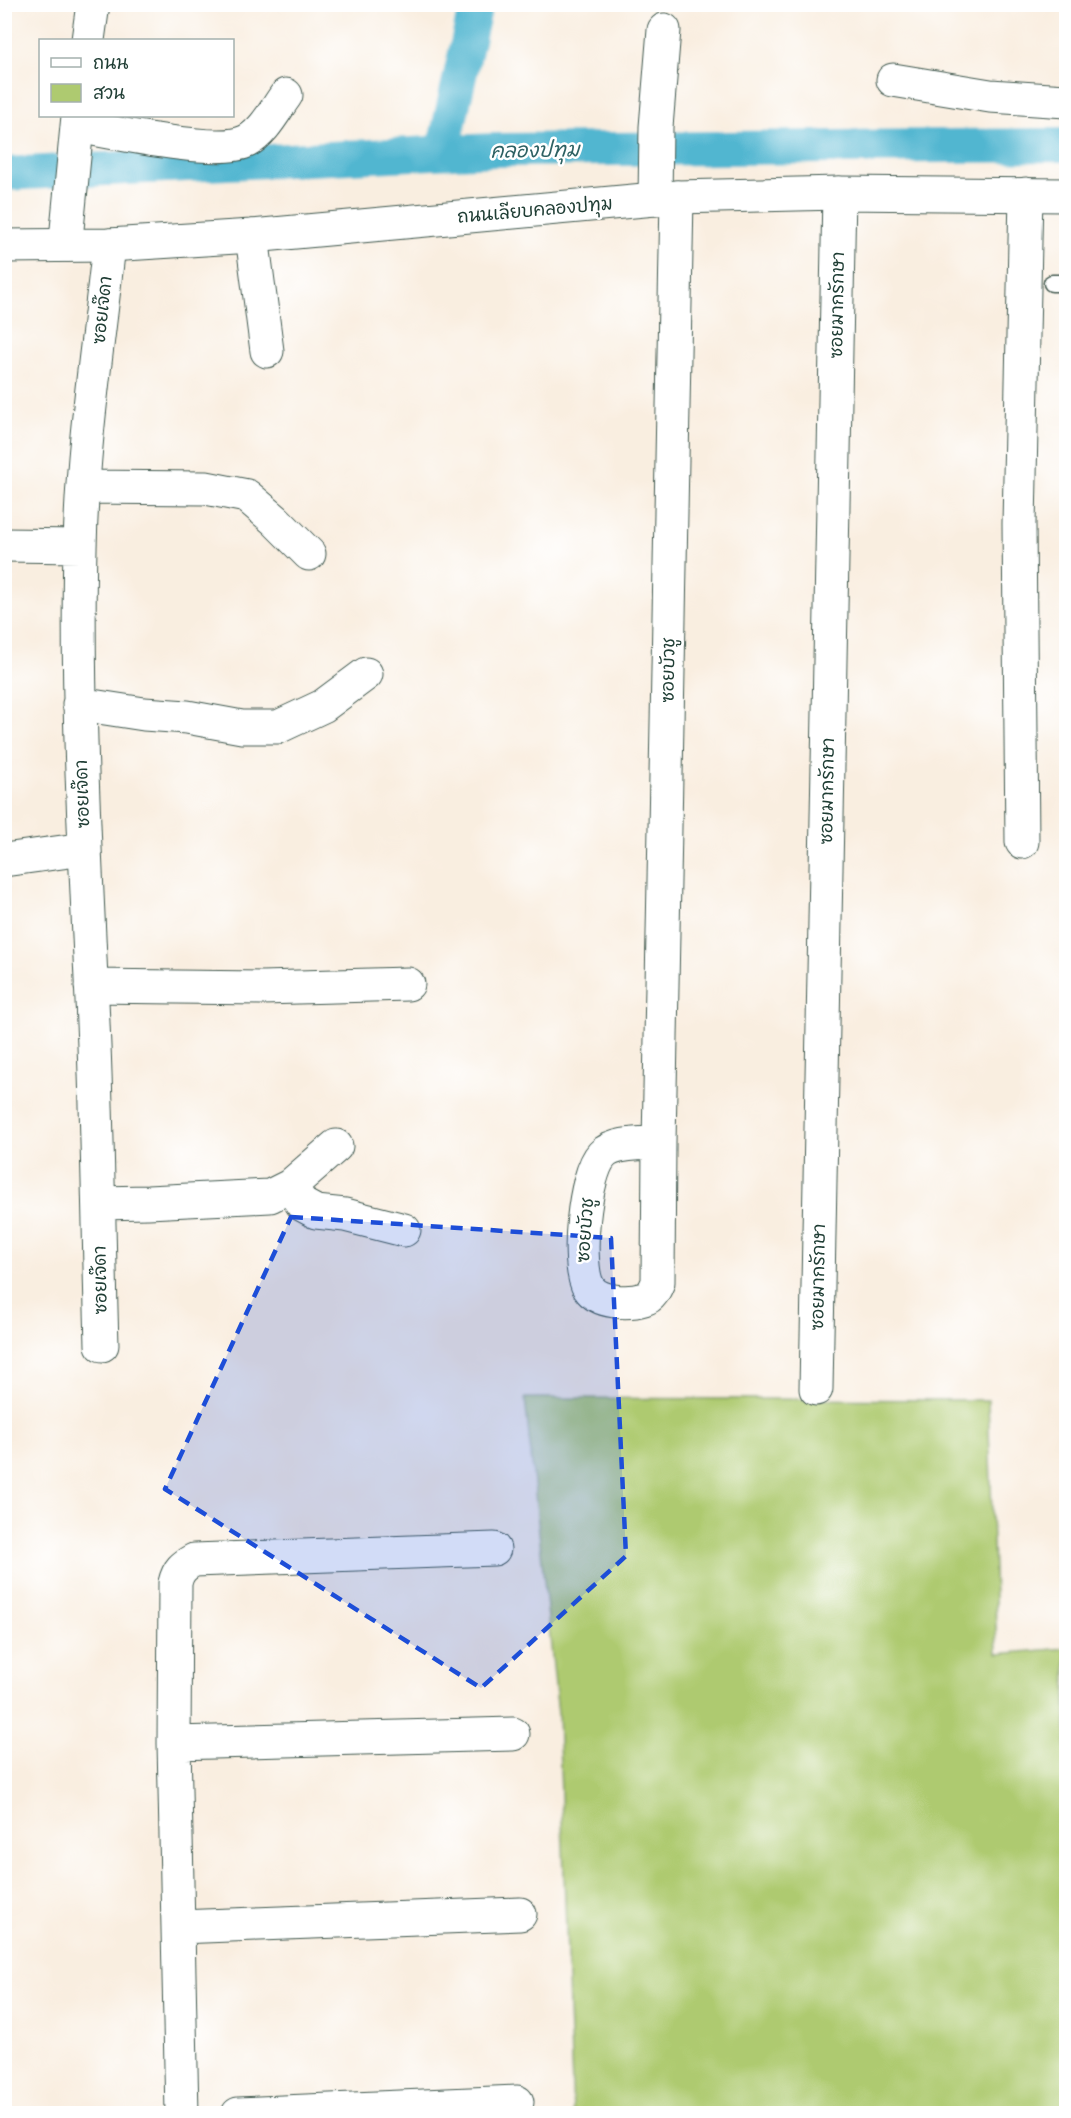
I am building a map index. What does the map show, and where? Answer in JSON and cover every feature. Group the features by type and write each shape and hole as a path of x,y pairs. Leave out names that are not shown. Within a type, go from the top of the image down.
{"street":[{"path":"88,39 93,4"},
{"name":"ซอยบัวชู","path":"659,1143 616,1147 602,1154 592,1173 585,1202 581,1268 589,1289 603,1299 623,1301 646,1299 654,1292 658,1282 659,1143 663,191 656,127 664,30"},
{"path":"893,80 990,96 1066,101"},
{"path":"67,237 76,129 167,142 227,147 247,141 262,128 286,95"},
{"name":"ถนนเลียบคลองปทุม","path":"4,246 67,237 109,245 252,236 663,191 1066,195"},
{"name":"ซอยมากรักษา","path":"816,1389 839,193"},
{"path":"1022,842 1019,524 1026,194"},
{"path":"252,236 267,351"},
{"name":"ซอยเจ๊ดา","path":"102,1345 99,1203 79,704 80,546 83,487 109,245"},
{"path":"83,487 206,488 247,496 309,554"},
{"path":"4,544 80,546"},
{"path":"79,704 242,726 278,727 323,706 366,674"},
{"path":"4,860 84,849"},
{"path":"91,986 262,988 408,984"},
{"path":"99,1203 270,1196 290,1186 336,1146"},
{"path":"290,1186 303,1205 316,1212 345,1215 404,1230"},
{"path":"182,2114 174,1743 175,1583 177,1574 183,1566 194,1560 494,1549"},
{"path":"174,1743 513,1734"},
{"path":"178,1927 520,1914"},
{"path":"238,2114 517,2102"}],"highlighted area":[{"path":"291,1217 611,1238 626,1556 481,1688 165,1489"}],"green space":[{"path":"525,1398 988,1400 997,1654 1066,1648 1066,2113 573,2113 558,1714"}],"waterway":[{"path":"443,152 476,4"},
{"name":"คลองปทุม","path":"4,174 494,150 1066,145"}]}
